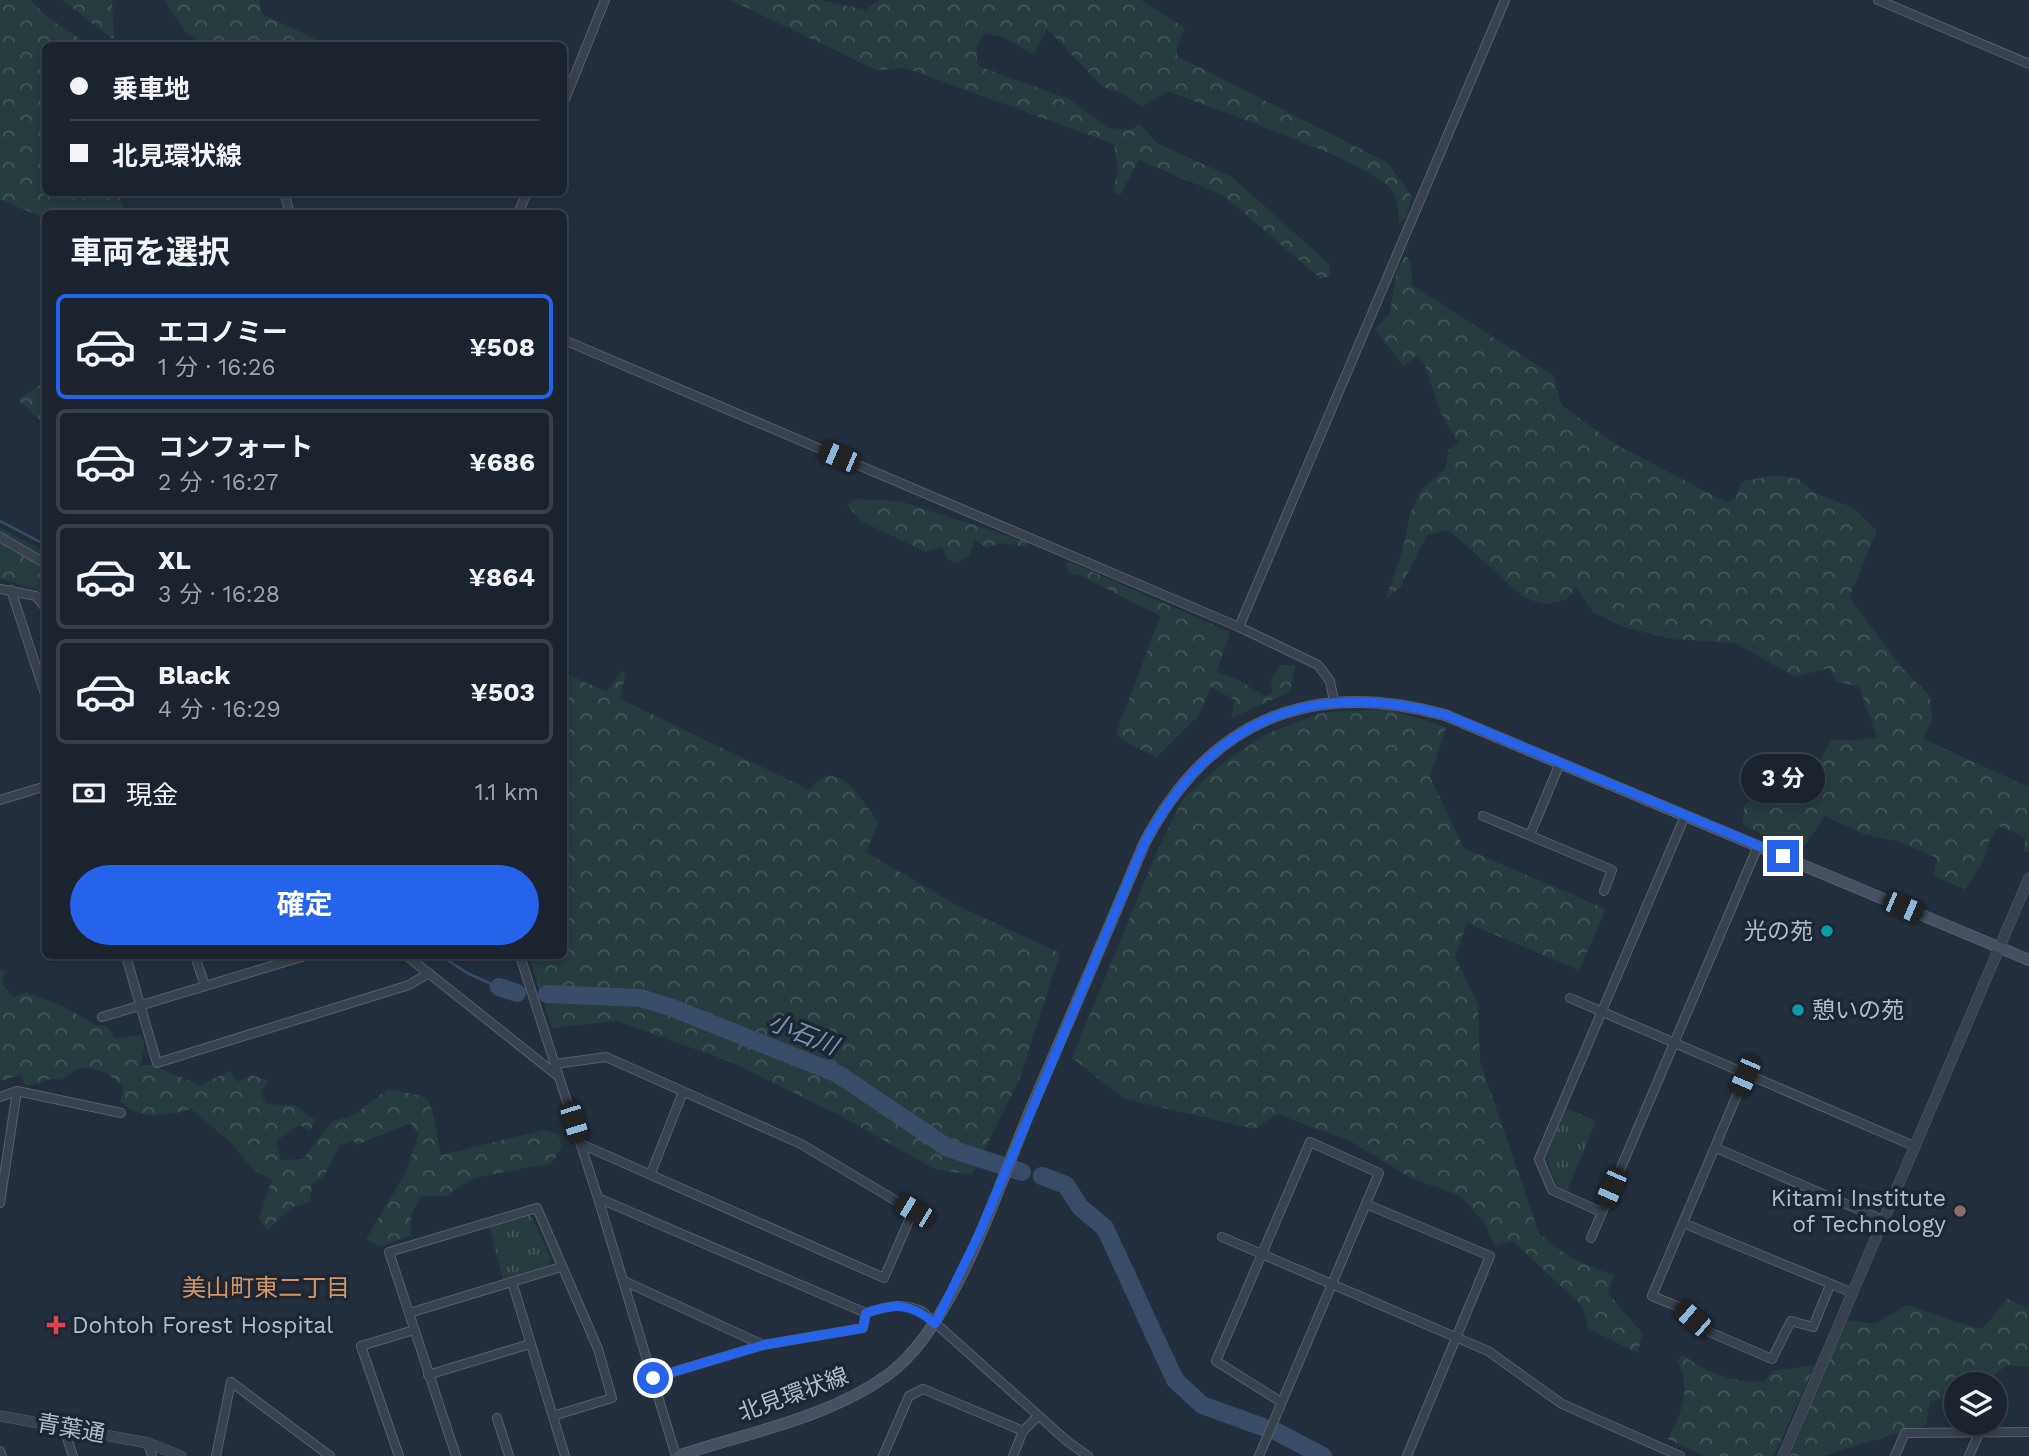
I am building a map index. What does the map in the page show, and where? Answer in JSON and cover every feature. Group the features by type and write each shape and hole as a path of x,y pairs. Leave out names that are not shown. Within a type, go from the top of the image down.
{"main road":[{"name":"北見環状線","path":"677,1456 823,1411 858,1395 891,1372 935,1324 980,1232 1144,844 1160,813 1181,784 1211,754 1242,732 1288,712 1334,701 1404,703 1446,715 2029,960"}],"street":[{"path":"567,95 605,0"},
{"path":"1239,627 1505,0"},
{"path":"1878,0 2029,64"},
{"path":"567,341 1239,627 1318,665 1330,681 1334,701"},
{"path":"0,537 42,562"},
{"path":"0,589 36,596 42,604"},
{"path":"11,590 42,686"},
{"path":"1530,835 1560,763"},
{"path":"0,800 42,787"},
{"path":"1483,816 1612,870 1604,891"},
{"path":"1601,1212 1552,1190 1539,1159 1685,816"},
{"path":"1591,1238 1758,846"},
{"path":"1783,1456 2029,878"},
{"path":"127,959 157,1063 408,985 429,973"},
{"path":"196,959 205,986"},
{"path":"411,959 561,1078"},
{"path":"521,959 561,1078 677,1456"},
{"path":"103,1017 205,986 275,960"},
{"path":"1570,998 1745,1076 1914,1146"},
{"path":"555,1064 606,1057 801,1143 914,1211 884,1278 581,1143"},
{"path":"1745,1076 1653,1296 1679,1307 1707,1331 1772,1359 1791,1321 1813,1327 1830,1285"},
{"path":"0,1203 17,1091"},
{"path":"0,1097 17,1091 121,1113"},
{"path":"651,1173 682,1092"},
{"path":"1259,1456 1334,1283 1379,1173 1310,1142 1216,1361 1282,1402"},
{"path":"1716,1148 1883,1220"},
{"path":"598,1198 866,1313 887,1306 909,1305 935,1324 1038,1416 1088,1456"},
{"path":"1366,1204 1490,1255 1407,1456"},
{"path":"456,1456 389,1252 537,1208 598,1349 612,1398 553,1416"},
{"path":"1683,1223 1853,1293"},
{"path":"1222,1237 1488,1351 1562,1404 1680,1456"},
{"path":"408,1313 561,1267"},
{"path":"624,1281 763,1345"},
{"path":"512,1282 565,1456"},
{"path":"653,1378 763,1345 863,1328 866,1313"},
{"path":"399,1456 361,1346 414,1330"},
{"path":"428,1376 530,1344"},
{"path":"216,1456 231,1382 330,1456"},
{"path":"885,1455 909,1396 923,1389 1023,1431"},
{"name":"青葉通","path":"0,1416 148,1443 181,1456"},
{"path":"1013,1456 1023,1431 1038,1416"},
{"path":"497,1418 509,1456"},
{"path":"63,1426 72,1456"},
{"path":"1895,1456 1905,1433 1944,1432"},
{"path":"2007,1432 2029,1432"},
{"path":"1969,1456 1978,1435"},
{"path":"148,1443 152,1456"},
{"path":"0,1451 2,1456"}],"green space":[{"path":"0,0 31,0 47,17 84,42 42,42 42,196 119,196 124,210 42,210 42,217 0,200"},
{"path":"62,0 112,0 114,40"},
{"path":"164,0 259,0 263,15 322,42 198,42 186,32"},
{"path":"730,0 820,0 866,10 879,0 1141,0 1185,28 1177,45 1177,56 1388,163 1412,197 1406,218 1399,223 1397,200 1390,188 1376,177 1321,150 1168,91 1142,107 1122,93 1103,87 1047,29 1034,55 1003,37 984,33 976,49 978,66 1069,99 1108,128 1130,130 1140,124 1158,144 1232,177 1329,264 1330,276 1321,279 1224,196 1139,160 1120,195 1113,191 1118,171 1114,144 906,68 876,70"},
{"path":"1406,255 1411,263 1412,285 1554,376 1561,405 1620,447 1726,502 1735,500 1741,482 1774,475 1798,479 1815,493 1852,507 1877,531 1849,597 1900,666 1930,696 1932,719 1923,739 2029,787 2029,852 2024,851 2026,838 1999,826 1989,841 1983,862 1965,889 1933,876 1937,858 1899,842 1863,834 1825,816 1800,852 1743,825 1744,807 1760,786 1778,789 1796,804 1832,739 1849,741 1877,737 1859,687 1836,681 1829,668 1795,677 1736,643 1671,639 1623,627 1593,612 1576,587 1566,600 1543,604 1523,597 1449,530 1427,535 1400,588 1386,598 1403,549 1410,514 1421,490 1445,469 1449,449 1459,444 1440,412 1424,363 1416,356 1404,366 1375,330 1390,313 1397,270"},
{"path":"39,385 42,388 42,422 18,400"},
{"path":"855,499 899,501 1027,542 1027,547 1001,543 987,548 975,540 970,555 957,563 947,559 942,547 926,552 861,521 847,505"},
{"path":"0,528 42,550 42,593 34,588 0,579"},
{"path":"1070,562 1230,632 1217,672 1233,677 1265,696 1272,692 1271,680 1280,665 1295,665 1290,692 1231,718 1235,700 1211,687 1198,716 1157,757 1133,746 1116,734 1160,616 1082,576 1069,573 1065,564"},
{"path":"623,670 625,676 620,699 810,790 822,778 839,778 862,799 878,823 866,852 958,906 1060,953 1020,1078 972,1175 935,1169 839,1115 731,1062 617,1021 552,1028 530,959 567,959 567,674 607,692"},
{"path":"1387,709 1446,727 1430,777 1464,848 1606,909 1579,970 1467,923 1455,957 1478,1004 1480,1061 1539,1233 1574,1258 1614,1275 1608,1293 1642,1333 1638,1353 1589,1329 1582,1306 1513,1241 1495,1246 1484,1222 1460,1196 1409,1177 1352,1142 1277,1114 1254,1129 1125,1099 1072,1058 1158,849 1183,799 1222,764 1266,734 1321,713"},
{"path":"0,969 5,970 2,985 14,997 26,992 65,1007 95,1025 107,1026 115,1039 141,1035 144,1044 141,1065 151,1065 200,1085 230,1071 237,1082 251,1075 269,1081 260,1092 266,1104 296,1106 315,1120 310,1131 299,1125 276,1141 281,1160 303,1159 331,1122 354,1115 388,1089 426,1097 434,1118 441,1155 544,1130 558,1134 562,1147 552,1163 474,1178 445,1196 420,1196 411,1216 411,1235 381,1247 366,1239 405,1174 419,1134 410,1123 357,1145 354,1141 340,1145 324,1176 312,1184 310,1202 292,1207 267,1230 259,1218 272,1180 254,1170 228,1140 191,1109 163,1115 136,1112 120,1101 124,1088 110,1076 95,1069 79,1069 63,1080 52,1079 31,1085 25,1085 20,1075 0,1081"},
{"path":"1566,1108 1596,1121 1567,1191 1557,1186 1546,1157"},
{"path":"526,1214 532,1217 551,1259 547,1266 503,1280 489,1226"},
{"path":"2007,1299 2029,1308 2029,1367 2007,1365 1998,1372 1944,1372 1944,1398 1930,1401 1926,1425 1821,1456 1790,1456 1845,1320 1875,1324 1907,1305 1977,1328 1988,1322"},
{"path":"1683,1355 1711,1372 1753,1382 1764,1382 1772,1371 1815,1365 1774,1456 1705,1456 1668,1439 1683,1401 1684,1382 1677,1361"}],"waterway":[{"name":"小石川","path":"0,521 42,543"},
{"name":"小石川","path":"446,959 469,974 499,987"},
{"name":"小石川","path":"499,987 517,993"},
{"name":"小石川","path":"547,994 641,998 670,1007 838,1074 948,1148 1022,1172"},
{"name":"小石川","path":"1042,1176 1066,1185 1080,1207 1105,1228 1175,1380 1202,1405 1263,1427"},
{"name":"小石川","path":"1277,1432 1323,1456"}],"place":[{"name":"光の苑","path":"1827,931"},
{"name":"憩いの苑","path":"1798,1010"},
{"name":"Kitami Institute of Technology","path":"1960,1211"},
{"name":"Dohtoh Forest Hospital","path":"56,1325"}],"district":[{"name":"美山町東二丁目","path":"266,1288"}],"route":[{"path":"653,1378 763,1345 863,1328 866,1313 887,1306 909,1305 923,1312 935,1324 980,1232 1144,844 1160,813 1181,784 1211,754 1261,722 1288,712 1334,701 1404,703 1446,715 1783,856"}]}
